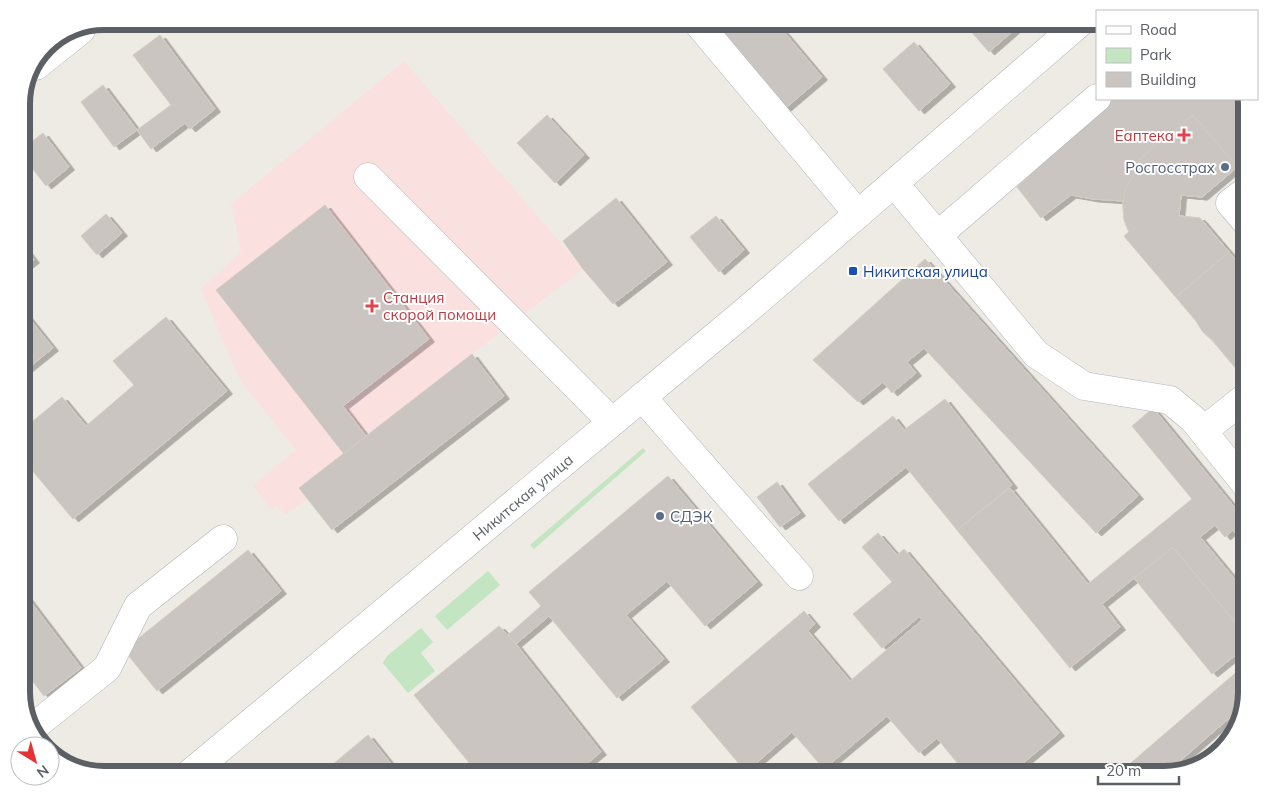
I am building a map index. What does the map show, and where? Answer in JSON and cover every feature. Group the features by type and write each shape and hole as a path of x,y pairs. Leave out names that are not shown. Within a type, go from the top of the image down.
{"street":[{"path":"704,30 858,214"},
{"name":"Никитская улица","path":"199,766 741,315 1072,30"},
{"path":"46,58 71,38"},
{"path":"938,235 1096,99"},
{"path":"368,177 612,422"},
{"path":"894,183 1036,354 1084,386 1170,400 1193,419 1238,475"},
{"path":"1238,197 1230,203 1238,212"},
{"path":"642,397 799,576"},
{"path":"1203,431 1238,403"},
{"path":"37,724 107,668 138,606 223,539"}],"shaded area":[{"name":"Станция скорой помощи","path":"404,61 583,269 472,354 504,396 332,530 308,499 285,515 277,506 271,510 253,485 296,450 240,380 201,289 241,252 231,204"}],"green space":[{"path":"643,448 646,451 534,549 530,545"},
{"path":"488,571 500,585 447,630 435,616"},
{"path":"421,628 433,642 421,653 435,671 408,693 383,663 387,656"}],"building":[{"path":"713,30 783,30 822,77 781,112"},
{"path":"970,30 1014,30 989,52"},
{"path":"160,35 215,109 190,129 185,123 151,149 137,130 171,105 133,55"},
{"path":"914,42 950,84 919,111 883,69"},
{"path":"103,85 137,130 114,147 81,102"},
{"path":"1112,100 1238,100 1238,167 1202,197 1181,195 1179,216 1200,218 1238,262 1238,371 1203,332 1196,321 1124,236 1129,232 1124,220 1123,201 1071,195 1041,218 1017,187"},
{"path":"547,115 584,155 555,183 517,143"},
{"path":"1193,115 1237,167 1202,197 1181,195 1179,216 1200,218 1229,252 1176,297 1124,236 1129,232 1124,220 1123,204 1126,187 1135,172 1131,167 1156,143"},
{"path":"43,133 69,167 46,186 30,166 30,143"},
{"path":"616,198 667,262 613,304 583,269 563,241"},
{"path":"325,205 429,339 343,406 366,436 344,454 216,290"},
{"path":"106,214 122,233 97,255 81,236"},
{"path":"716,216 744,250 719,272 690,237"},
{"path":"1229,252 1238,262 1238,371 1203,332 1176,297"},
{"path":"30,255 34,260 30,263"},
{"path":"925,259 1138,496 1096,533 924,348 907,362 916,373 892,393 883,382 858,402 813,360"},
{"path":"166,317 227,391 73,519 30,468 30,424 62,397 86,426 134,385 113,361"},
{"path":"30,319 53,348 30,367"},
{"path":"472,354 504,396 332,530 299,488"},
{"path":"945,399 1012,485 957,530 906,467 839,521 808,484 893,416 904,430"},
{"path":"1153,408 1238,511 1238,536 1233,530 1225,537 1215,525 1200,537 1238,583 1238,626 1173,547 1102,604 1120,627 1070,668 957,530 1010,488 1088,584 1192,499 1132,426"},
{"path":"668,476 757,582 705,626 667,581 626,615 664,659 617,698 549,616 516,644 508,635 541,606 529,592"},
{"path":"777,482 800,513 780,527 757,497"},
{"path":"878,533 897,555 904,549 1059,733 1020,766 960,766 937,738 919,753 887,716 828,766 821,766 792,732 753,766 741,766 691,707 804,611 815,624 808,631 850,681 922,620 919,617 882,648 853,614 892,582 862,547"},
{"path":"1173,547 1238,626 1238,653 1212,674 1134,578"},
{"path":"248,550 281,591 157,691 124,650"},
{"path":"30,601 81,668 44,696 30,678"},
{"path":"499,626 516,644 601,752 584,766 472,766 414,695"},
{"path":"1238,671 1238,692 1235,714 1175,765 1127,766"},
{"path":"368,735 393,766 331,766"}],"place":[{"name":"Еаптека","path":"1184,135"},
{"name":"Росгосстрах","path":"1225,167"},
{"name":"Никитская улица","path":"853,271"},
{"name":"Станция скорой помощи","path":"372,306"},
{"name":"СДЭК","path":"660,516"}]}
